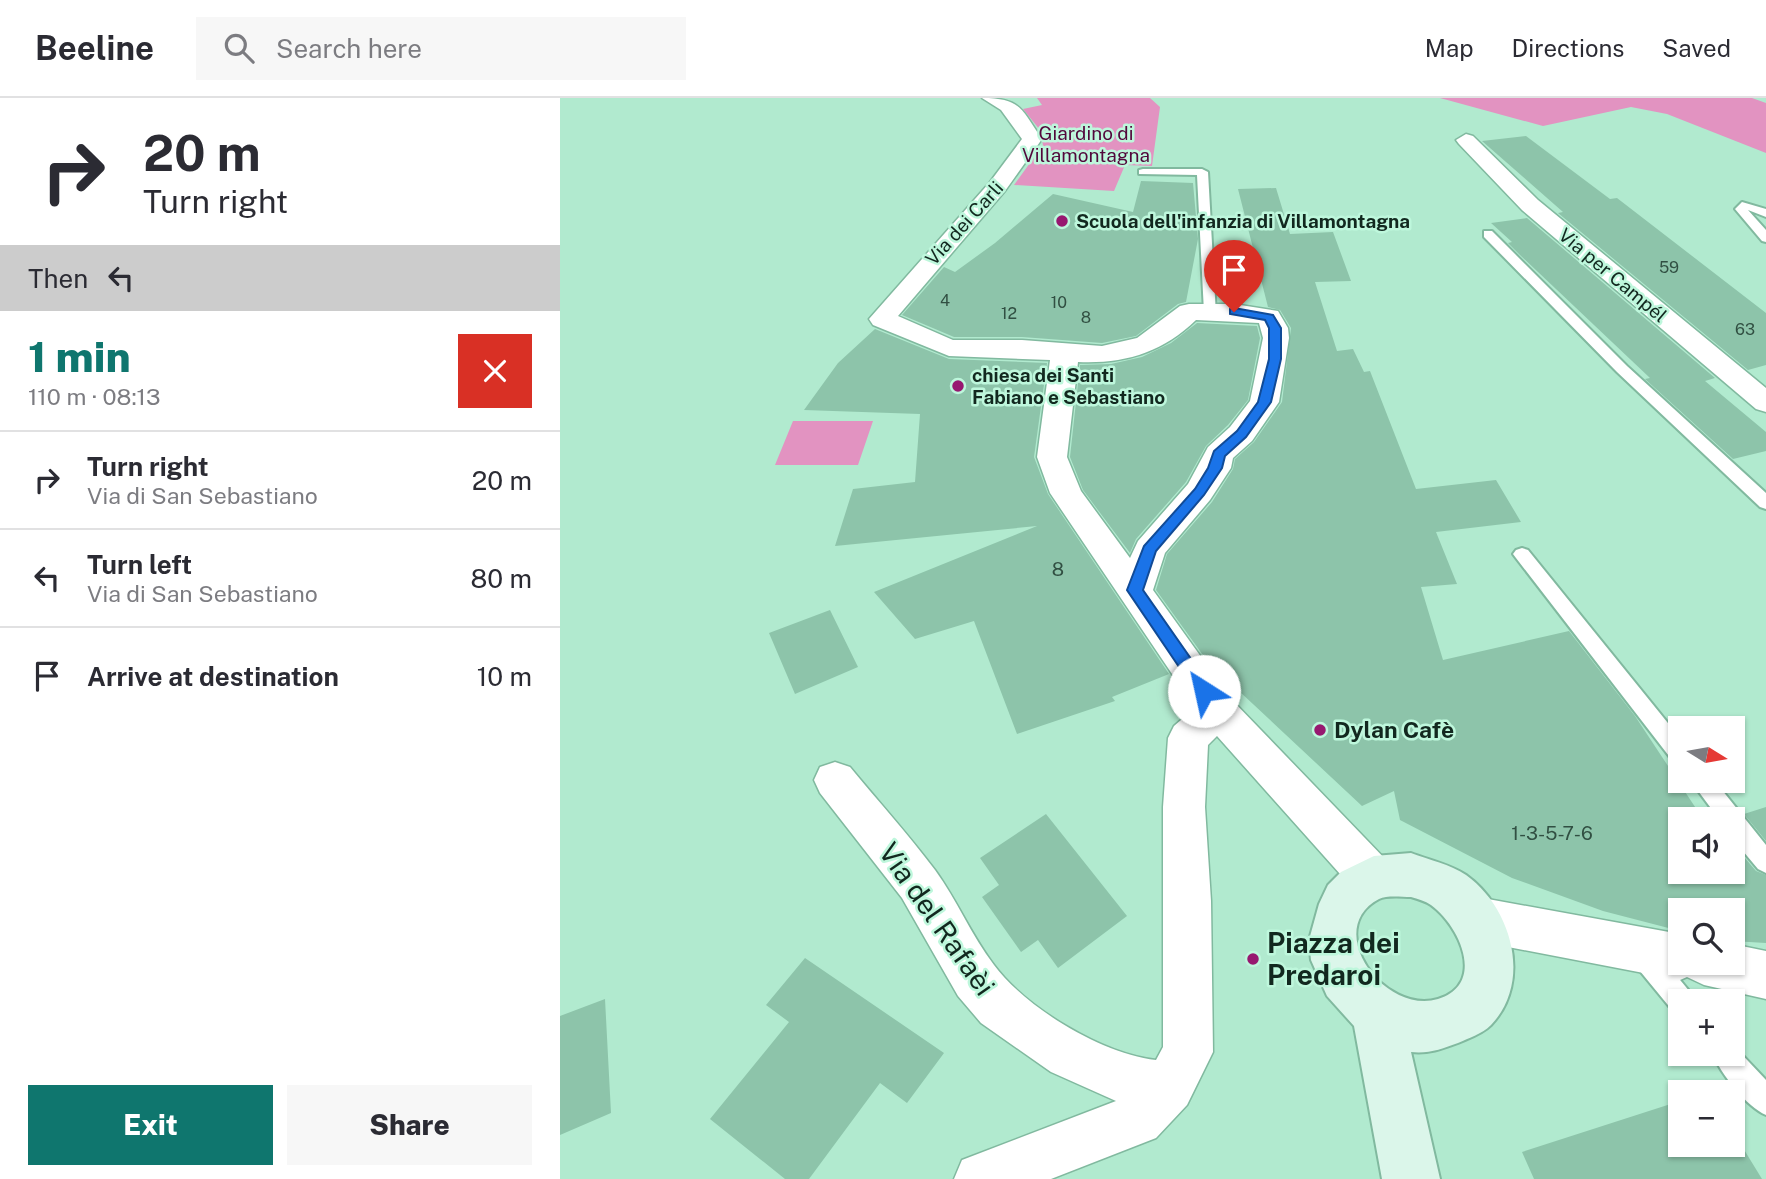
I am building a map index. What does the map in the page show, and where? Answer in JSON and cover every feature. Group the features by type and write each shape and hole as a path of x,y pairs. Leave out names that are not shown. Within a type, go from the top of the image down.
{"street":[{"name":"Via dei Carli","path":"992,98 1008,106 1032,139 1013,169 913,279 882,319 949,348 1022,348 1065,353"},
{"name":"Via per Campél","path":"1466,140 1530,205 1766,403"},
{"path":"1135,590 1150,549 1199,492 1215,468 1219,454 1241,434 1265,402 1275,359 1275,328 1269,317 1256,313 1189,312 1171,329 1131,352 1109,356 1065,353 1052,457 1066,493 1082,521 1135,590 1218,711 1373,878"},
{"path":"981,1179 1137,1119 1169,1087 1188,1052 1188,901 1184,807 1188,738 1218,711"},
{"name":"Via del Rafaèi","path":"835,780 928,898 983,990 1020,1025 1119,1077 1150,1087 1169,1087"},
{"path":"1411,875 1448,890 1477,919 1489,950 1488,982 1473,1009 1445,1024 1411,1026 1377,1013 1353,992 1337,965 1332,937 1338,912 1352,891 1373,878 1411,875"},
{"path":"1477,919 1659,953"},
{"path":"1745,971 1766,975"},
{"path":"1377,1013 1411,1179"}],"lane":[{"path":"1143,172 1202,172 1211,312"},
{"path":"1766,213 1746,205 1741,209 1766,238"},
{"path":"1488,234 1622,369 1766,503"},
{"path":"1522,554 1668,739"},
{"path":"1711,793 1722,807"},
{"path":"1745,835 1766,862"},
{"path":"1659,953 1676,989"},
{"path":"1736,1066 1766,1101"}],"green space":[{"name":"Giardino di Villamontagna","path":"1037,98 1150,98 1160,107 1152,166 1125,165 1114,191 1014,185 1043,145 1040,130 1023,109 1042,105"},
{"path":"1440,98 1752,98 1766,103 1766,153 1667,114 1631,107 1543,126"},
{"path":"793,421 873,421 858,465 775,465"}],"building":[{"path":"1526,136 1610,199 1617,198 1766,313 1766,365 1748,370 1558,213 1563,212 1482,141"},
{"path":"1141,181 1193,183 1198,239 1186,302 1178,304 1136,336 1102,343 1022,337 954,337 902,315 944,267 955,272 995,243 1053,194 1133,212"},
{"path":"1276,188 1290,234 1333,232 1351,281 1315,282 1337,351 1353,349 1364,372 1370,371 1416,489 1496,480 1521,522 1436,532 1457,584 1421,587 1443,660 1569,631 1635,716 1668,766 1668,793 1686,793 1695,807 1668,807 1668,884 1745,884 1745,858 1756,871 1766,875 1766,943 1745,942 1745,898 1668,898 1668,928 1603,911 1512,878 1400,820 1394,791 1362,806 1239,691 1231,694 1156,590 1167,554 1212,502 1233,469 1235,459 1254,442 1282,402 1291,328 1280,310 1268,307 1238,189"},
{"path":"1527,218 1715,378 1705,381 1766,432 1766,451 1733,459 1645,379 1650,378 1521,256 1508,243 1512,242 1491,223"},
{"path":"1197,323 1257,326 1260,338 1248,400 1206,446 1186,482 1136,539 1130,553 1083,490 1070,457 1080,365 1111,364 1142,357 1171,343"},
{"path":"875,329 949,359 1047,363 1034,457 1048,494 1169,674 1112,697 1115,701 1017,734 974,621 915,639 874,592 1037,526 835,546 853,489 915,482 920,414 804,410 838,363"},
{"path":"830,610 858,667 795,694 769,633"},
{"path":"1766,807 1766,841 1745,815"},
{"path":"1046,814 1127,916 1058,968 1038,940 1021,952 982,897 999,885 980,858"},
{"path":"805,958 944,1053 907,1103 880,1083 809,1179 785,1179 710,1119 789,1022 766,1005"},
{"path":"605,999 611,1113 560,1135 560,1016"},
{"path":"1668,1105 1668,1157 1745,1157 1745,1151 1762,1179 1534,1179 1522,1152"}],"place":[{"name":"Scuola dell'infanzia di Villamontagna","path":"1062,221"},
{"name":"chiesa dei Santi Fabiano e Sebastiano","path":"958,386"},
{"name":"Dylan Cafè","path":"1320,730"},
{"name":"Piazza dei Predaroi","path":"1253,959"}],"route":[{"path":"1204,691 1135,590 1150,549 1199,492 1215,468 1219,454 1241,434 1265,402 1275,359 1275,328 1269,317 1256,313 1234,312"}]}
